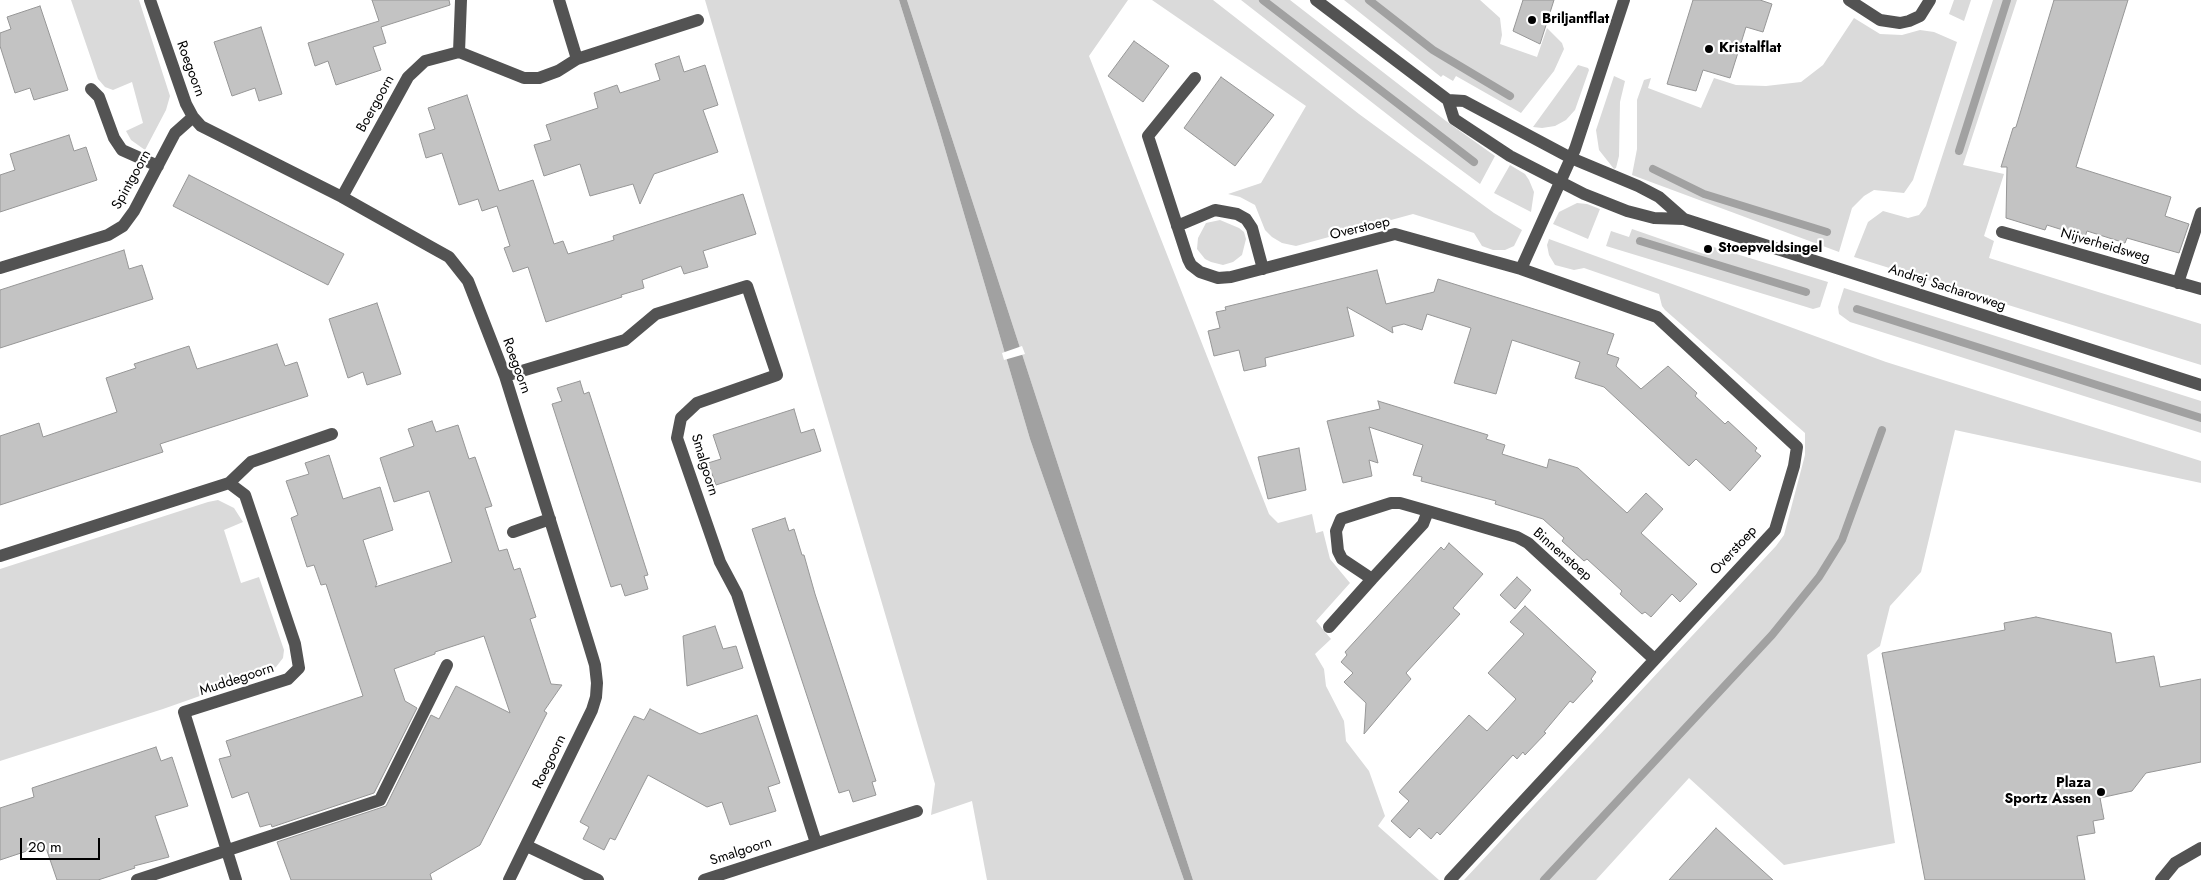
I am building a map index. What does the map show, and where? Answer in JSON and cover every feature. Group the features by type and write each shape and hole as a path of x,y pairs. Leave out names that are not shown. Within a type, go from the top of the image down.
{"street":[{"name":"Roegoorn","path":"150,0 183,97 193,117 210,131 342,198 449,257 468,281 505,376 595,666 596,697 592,710 509,880"},
{"path":"461,0 459,52 524,78 539,78 578,59 698,20"},
{"path":"559,0 578,59"},
{"name":"Andrej Sacharovweg","path":"1316,0 1448,100 1464,101 1571,158 1638,186 1659,197 1684,219"},
{"path":"1521,268 1571,158 1586,120 1624,0"},
{"path":"1849,0 1880,20 1900,23 1920,16 1930,0"},
{"name":"Boergoorn","path":"342,198 408,77 425,61 459,52"},
{"name":"Overstoep","path":"1195,78 1148,136 1191,265 1208,275 1218,278 1231,277 1395,234 1521,268 1657,317 1797,447 1794,466 1774,530 1450,880"},
{"path":"91,89 100,96 114,138 122,150 158,166"},
{"name":"Andrej Sacharovweg","path":"1448,100 1454,119 1510,156 1560,182 1627,211 1654,218 1684,219 2201,385"},
{"name":"Spintgoorn","path":"0,268 108,235 123,226 134,211 175,133 193,117"},
{"path":"1177,226 1216,210 1237,214 1246,219 1252,228 1263,269"},
{"path":"2178,283 2201,213"},
{"name":"Nijverheidsweg","path":"2002,232 2201,290"},
{"name":"Smalgoorn","path":"505,376 625,340 656,314 747,286 777,375 696,403 681,418 678,438 720,562 737,594 816,843"},
{"path":"0,556 229,483 251,462 332,434"},
{"name":"Muddegoorn","path":"229,483 245,495 295,644 299,668 288,679 184,712 236,880"},
{"name":"Binnenstoep","path":"1372,580 1342,559 1338,551 1336,531 1341,519 1391,503 1428,511 1517,537 1528,543 1654,659"},
{"path":"1329,627 1423,524 1428,511"},
{"path":"513,532 550,519"},
{"path":"137,880 380,800 447,664"},
{"name":"Smalgoorn","path":"704,880 917,811"},
{"path":"527,846 598,880"},
{"path":"2161,880 2175,863 2201,848"}],"shaded area":[{"path":"71,0 139,0 170,96 166,110 145,150 131,140 126,131 143,123 132,82 113,90 105,87 98,79"},
{"path":"705,0 899,0 938,125 1030,439 1184,880 987,880 972,801 931,815 935,784"},
{"path":"899,0 907,0 1193,880 1184,880 1030,439 938,125"},
{"path":"907,0 1128,0 1089,56 1269,514 1278,523 1312,514 1316,533 1323,531 1330,559 1350,583 1316,621 1331,639 1315,654 1324,669 1326,686 1344,721 1346,741 1369,771 1385,816 1378,826 1439,880 1193,880"},
{"path":"1152,0 1213,0 1359,114 1494,213 1522,230 1514,246 1505,250 1493,250 1482,246 1474,233 1413,214 1296,246 1282,243 1272,237 1265,230 1255,205 1240,197 1228,194 1261,183 1306,106"},
{"path":"1241,0 1290,0 1446,121 1495,156 1480,184 1415,136"},
{"path":"1344,0 1480,0 1500,18 1502,35 1500,44 1537,57 1547,28 1562,43 1564,49 1554,71 1521,113 1456,76 1453,81 1443,75 1441,77"},
{"path":"1954,0 1971,0 1964,21 1949,14"},
{"path":"1993,0 2017,0 1963,165 2004,174 1984,236 1994,241 1989,258 2201,324 2201,365 1854,257 1868,222 1883,211 1908,218 1919,215 1926,206"},
{"path":"1854,18 1880,34 1902,35 1920,30 1934,32 1957,42 1913,180 1904,193 1874,190 1864,196 1852,208 1839,252 1632,175 1637,149 1637,100 1644,80 1651,78 1648,88 1701,108 1714,78 1736,85 1766,86 1801,82 1823,65"},
{"path":"1578,65 1589,70 1575,110 1566,120 1555,126 1533,127"},
{"path":"1614,76 1625,81 1620,102 1619,156 1616,168 1614,169 1599,150 1596,130"},
{"path":"1510,165 1525,174 1529,180 1534,192 1531,212 1494,193"},
{"path":"1577,203 1587,204 1600,209 1588,239 1553,224 1559,212"},
{"path":"1220,220 1239,228 1244,232 1246,239 1242,255 1233,262 1223,265 1205,259 1197,249 1198,238 1206,223"},
{"path":"1632,229 1704,254 1707,245 1828,282 1820,307 1813,309 1606,246 1611,231 1629,237"},
{"path":"1549,239 1886,362 2201,461 2201,483 1955,430 1921,572 1890,606 1880,646 1867,655 1895,843 1784,865 1689,778 1596,880 1464,880 1776,546 1784,535 1805,455 1805,433 1665,310 1659,294 1584,268 1574,270 1555,265 1549,255 1547,245"},
{"path":"1844,288 2201,401 2201,433 1850,322 1839,314 1838,307"},
{"path":"218,500 234,508 243,522 224,530 241,583 259,577 284,650 283,658 276,667 268,672 163,709 0,761 0,569"}],"pier":[{"path":"1022,346 1025,354 1004,360 1002,353"}],"building":[{"path":"372,0 449,0 450,5 381,27 386,43 373,47 381,70 336,85 328,61 315,66 308,43 379,21"},
{"name":"Briljantflat","path":"1523,0 1554,0 1540,44 1513,31"},
{"name":"Kristalflat","path":"1693,0 1760,0 1772,4 1763,32 1746,27 1730,78 1703,70 1696,91 1667,84"},
{"path":"2054,0 2128,0 2076,167 2171,197 2165,216 2189,224 2179,253 2127,238 2125,243 2087,231 2085,237 2047,225 2045,230 2006,218 2007,167 2001,167 2013,128 2016,127"},
{"path":"40,6 68,90 34,100 30,88 15,93 0,46 0,33 11,29 7,17"},
{"path":"261,27 282,94 259,101 255,88 232,96 214,42"},
{"path":"1134,41 1169,66 1143,102 1108,76"},
{"path":"679,56 684,72 705,65 718,105 703,110 718,152 654,174 640,204 633,184 590,196 580,164 544,176 534,145 551,140 546,125 598,108 594,93 617,85 620,93 660,80 655,64"},
{"path":"1221,77 1274,115 1235,166 1184,128"},
{"path":"467,95 499,191 533,180 554,244 563,241 568,254 614,240 613,236 743,194 756,234 703,251 708,267 684,274 681,266 642,280 644,288 546,322 528,267 513,272 504,248 510,246 497,206 482,211 478,199 459,205 442,153 426,158 419,134 435,129 428,108"},
{"path":"69,135 74,151 86,147 97,180 0,212 0,175 15,170 10,154"},
{"path":"189,175 344,254 328,285 173,206"},
{"path":"124,250 129,269 142,265 153,299 0,348 0,290"},
{"path":"1377,270 1386,304 1434,292 1438,279 1614,334 1607,354 1619,358 1616,366 1641,389 1668,366 1697,393 1695,396 1725,424 1728,421 1757,448 1755,451 1761,456 1730,491 1696,459 1689,466 1604,387 1575,378 1580,362 1512,340 1496,394 1454,383 1471,328 1427,314 1422,330 1404,324 1392,327 1393,333 1347,307 1354,336 1265,358 1266,366 1244,371 1239,350 1214,356 1208,331 1220,328 1216,312 1226,310 1225,307"},
{"path":"377,303 401,374 367,385 363,372 348,378 329,319"},
{"path":"277,344 285,366 297,362 308,396 160,444 163,452 0,505 0,436 39,423 43,437 117,412 106,378 136,368 134,364 189,346 197,369"},
{"path":"580,381 584,394 589,392 648,575 644,576 648,589 625,596 621,584 611,587 552,404 562,401 557,388"},
{"path":"1378,401 1488,435 1486,439 1505,445 1502,454 1547,468 1549,459 1578,468 1627,513 1646,493 1663,509 1641,533 1697,584 1680,602 1672,594 1651,617 1645,612 1642,614 1620,594 1622,591 1587,559 1584,561 1562,541 1564,538 1543,519 1495,504 1496,501 1421,481 1422,477 1413,475 1423,445 1369,427 1378,463 1369,460 1372,476 1343,483 1327,421 1380,409"},
{"path":"794,409 801,433 814,429 821,451 716,485 708,463 721,459 713,435"},
{"path":"432,421 436,432 458,425 469,459 475,457 492,506 485,508 499,551 507,549 514,570 520,568 536,617 530,619 551,684 562,685 544,711 547,713 480,845 430,874 432,880 291,880 277,842 386,806 431,715 439,719 456,686 510,713 484,636 435,652 435,654 394,669 405,701 417,708 374,793 272,827 271,824 260,827 248,792 232,798 219,759 231,756 226,741 363,696 326,584 321,585 314,565 307,567 291,518 298,515 286,481 309,474 305,463 329,455 343,499 380,487 393,530 363,540 377,584 375,587 452,562 429,491 394,502 380,458 414,446 408,429"},
{"path":"1299,448 1306,490 1268,499 1258,457"},
{"path":"785,518 789,531 794,529 802,555 804,555 876,781 872,782 876,795 853,802 849,790 839,793 752,529"},
{"path":"1449,543 1483,574 1453,608 1460,614 1406,673 1411,679 1364,734 1366,703 1344,682 1353,673 1341,662 1347,655 1345,652 1441,547 1444,550"},
{"path":"1517,577 1531,590 1515,609 1500,595"},
{"path":"1525,606 1596,672 1591,679 1593,681 1573,703 1570,701 1544,732 1546,733 1525,755 1523,752 1517,759 1513,755 1440,835 1437,832 1431,839 1419,828 1410,838 1391,821 1409,801 1399,792 1469,715 1487,731 1516,699 1488,673 1524,634 1510,622"},
{"path":"2036,617 2111,633 2116,663 2154,656 2160,687 2201,679 2201,762 2146,773 2132,791 2100,798 2104,819 2093,821 2095,833 2077,836 2085,880 1925,880 1882,653 2005,630 2004,623"},
{"path":"715,626 723,649 736,646 743,668 687,686 683,636"},
{"path":"650,709 700,734 757,715 780,783 768,787 776,811 730,825 722,802 707,807 648,775 615,840 610,838 604,850 583,839 589,827 580,822 623,737 634,716 644,720"},
{"path":"156,747 161,761 172,757 188,806 155,816 169,857 134,866 135,868 98,880 57,880 45,845 0,860 0,808 34,797 32,788"},
{"path":"1716,828 1731,842 1773,880 1669,880"}],"waterway":[{"path":"1263,0 1474,162"},
{"path":"1369,0 1433,50 1510,96"},
{"path":"1959,151 2007,0"},
{"path":"1653,169 1704,194 1827,232"},
{"path":"1640,241 1806,292"},
{"path":"1857,309 2201,418"},
{"path":"1544,880 1772,635 1819,577 1842,540 1882,430"}],"place":[{"name":"Briljantflat","path":"1532,20"},
{"name":"Kristalflat","path":"1709,49"},
{"name":"Stoepveldsingel","path":"1708,249"},
{"name":"Plaza Sportz Assen","path":"2101,792"}]}
